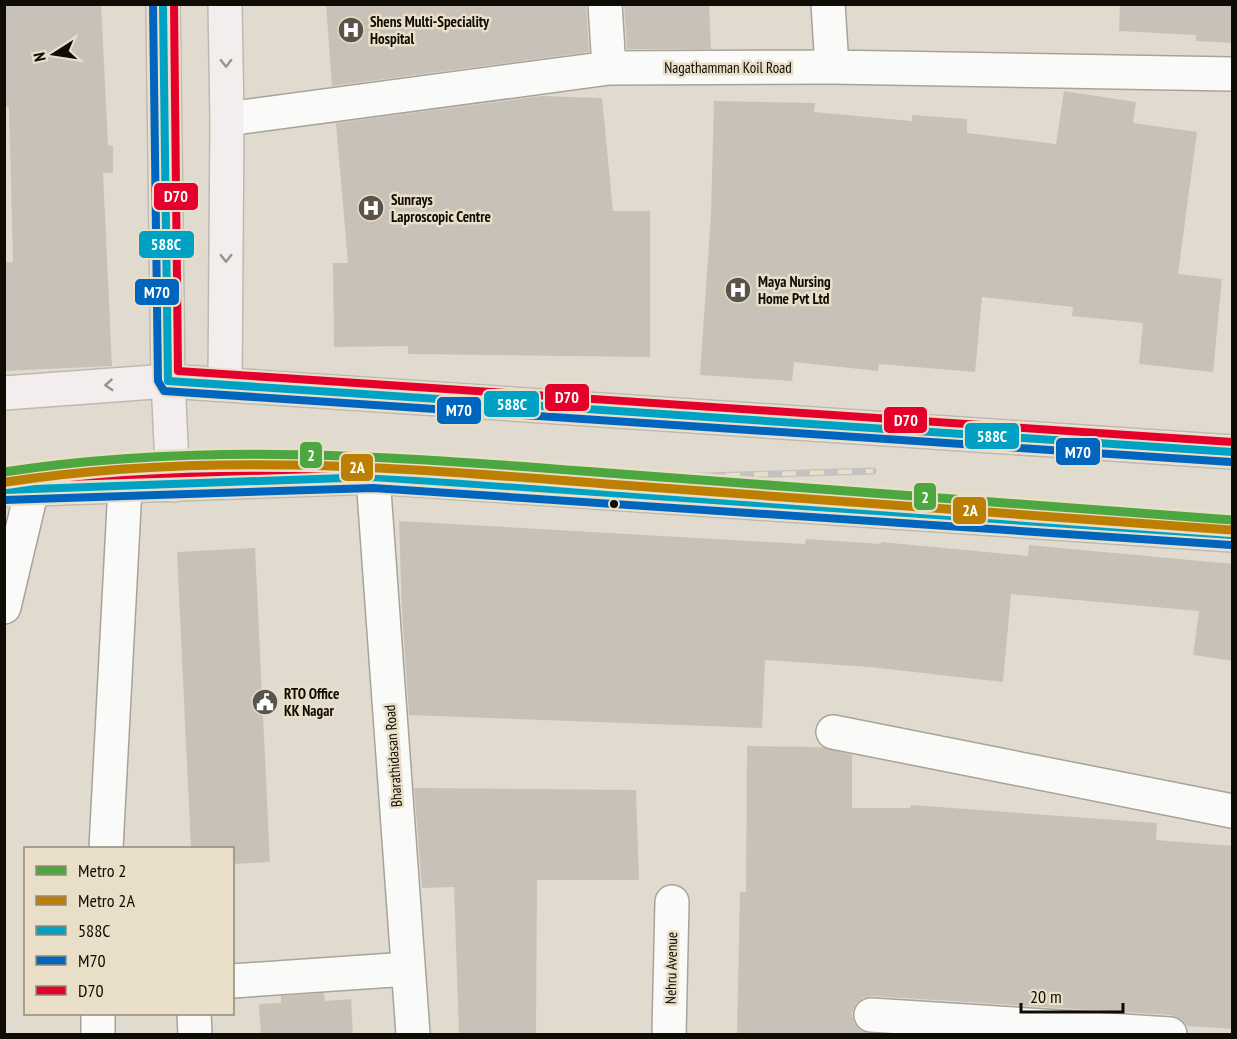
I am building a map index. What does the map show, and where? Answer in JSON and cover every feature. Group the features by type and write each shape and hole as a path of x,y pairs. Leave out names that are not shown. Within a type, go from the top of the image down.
{"main road":[{"path":"163,4 168,381 173,485"},
{"path":"225,4 228,119 225,384"},
{"path":"4,393 168,381 1233,452"},
{"path":"18,490 374,477 1233,536"}],"street":[{"path":"605,4 609,68"},
{"path":"828,4 832,67"},
{"name":"Nagathamman Koil Road","path":"228,119 609,68 832,67 1233,74"},
{"name":"Bharathidasan Road","path":"374,477 413,1035"},
{"path":"106,847 125,487"},
{"path":"4,607 18,490"},
{"path":"833,732 1233,811"},
{"name":"Nehru Avenue","path":"669,1035 672,902"},
{"path":"234,981 408,969"},
{"path":"98,1015 98,1035"},
{"path":"194,1015 195,1035"},
{"path":"871,1015 1170,1035"}],"building":[{"path":"4,4 101,4 108,145 113,146 113,173 103,173 112,366 4,371 4,262 13,262 9,107 4,107"},
{"path":"326,4 586,4 589,52 332,86"},
{"path":"624,4 709,4 711,49 627,49"},
{"path":"1120,4 1233,4 1233,43 1196,41 1196,35 1119,31"},
{"path":"1064,91 1136,102 1133,123 1197,132 1178,274 1222,279 1213,372 1139,364 1143,323 1072,316 1073,307 982,297 975,372 879,364 878,371 794,362 792,381 700,375 711,215 714,101 815,103 814,112 912,121 912,115 967,119 967,133 1056,144"},
{"path":"542,96 602,98 613,211 650,211 650,357 408,354 408,346 334,347 333,263 348,263 336,123"},
{"path":"399,521 805,544 806,539 881,544 881,542 1028,556 1029,545 1233,564 1233,661 1193,655 1199,611 1011,594 1003,682 870,667 765,660 762,728 409,715"},
{"name":"RTO Office KK Nagar","path":"255,548 270,862 234,864 234,847 191,847 177,552"},
{"path":"747,746 822,747 852,755 852,808 910,808 911,805 1157,823 1156,840 1233,846 1233,1029 1187,1026 1181,1019 1171,1015 872,996 863,998 856,1004 852,1013 854,1023 861,1031 882,1035 737,1035 740,892 746,892"},
{"path":"414,788 636,790 639,880 537,880 536,1035 459,1035 454,887 422,888"},
{"path":"324,993 325,1001 351,999 353,1035 261,1035 259,1004 281,1003 281,996"}],"railway":[{"path":"670,477 873,471"}],"metro line":[{"name":"2","path":"4,472 82,462 236,454 389,458 1232,520"},
{"name":"2A","path":"6,482 84,472 161,467 314,466 466,473 1231,530"}],"transit line":[{"name":"M70","path":"153,4 158,381 164,391 1231,462"},
{"name":"588C","path":"163,4 168,381 1232,452"},
{"name":"D70","path":"174,4 178,371 1232,442"},
{"name":"D70","path":"4,479 374,467 1232,525"},
{"name":"588C","path":"4,490 373,477 1232,535"},
{"name":"M70","path":"4,500 373,488 1231,545"}],"place":[{"name":"Shens Multi-Speciality Hospital","path":"351,30"},
{"name":"Sunrays Laproscopic Centre","path":"371,208"},
{"name":"Maya Nursing Home Pvt Ltd","path":"738,290"},
{"name":"RTO Office KK Nagar","path":"265,702"}]}
